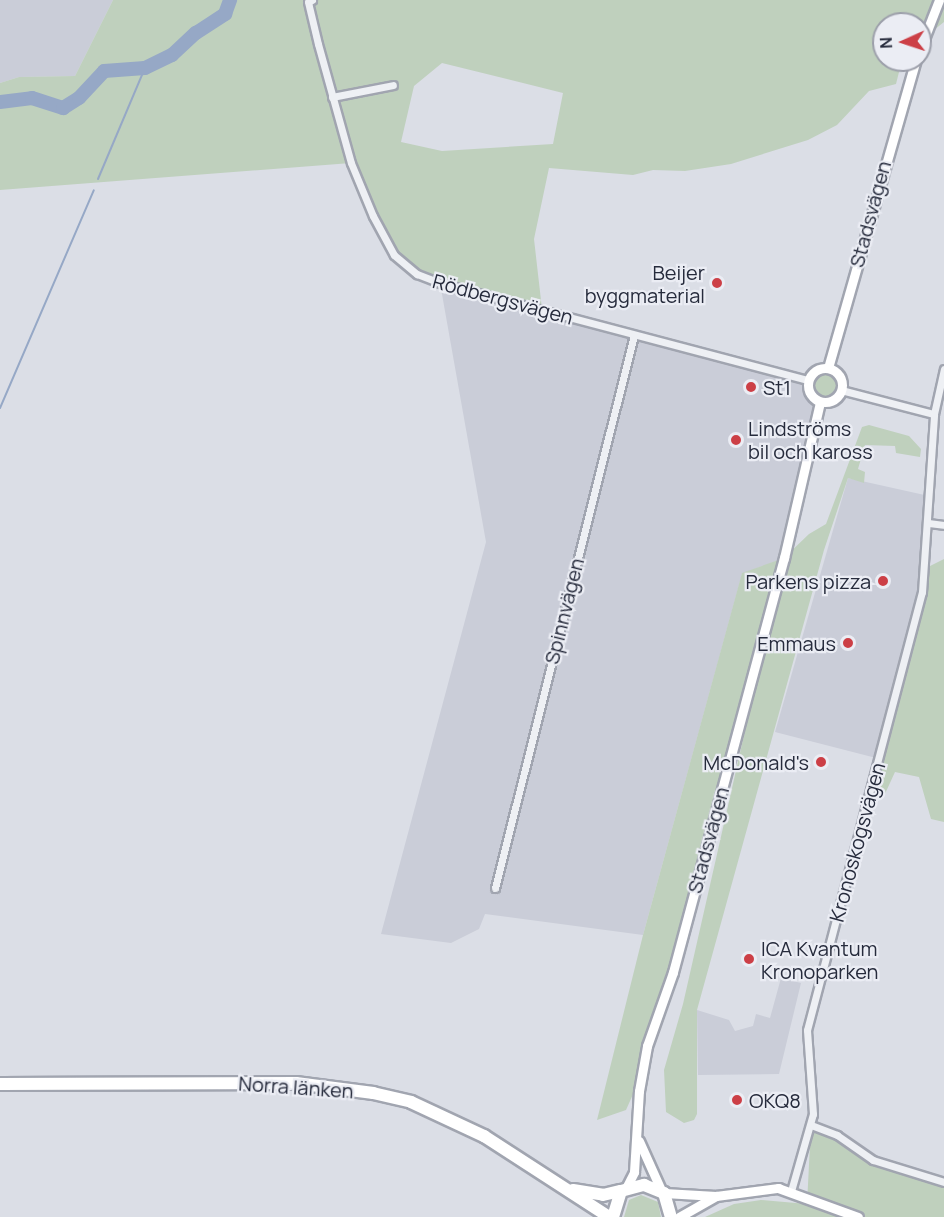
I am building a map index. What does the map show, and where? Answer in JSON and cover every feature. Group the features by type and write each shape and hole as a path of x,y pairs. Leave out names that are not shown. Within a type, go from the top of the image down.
{"highway":[{"name":"Norra länken","path":"0,1084 296,1083 373,1093 411,1102 484,1136 611,1217"},
{"name":"Norra länken","path":"567,1189 603,1195 644,1185 662,1192"},
{"path":"611,1217 624,1190"},
{"path":"662,1192 671,1217"}],"main road":[{"path":"932,18 939,0"},
{"name":"Stadsvägen","path":"828,368 913,72"},
{"path":"828,368 839,376 841,390 836,399 820,402 810,394 808,380 818,369 828,368"},
{"name":"Stadsvägen","path":"624,1190 634,1172 638,1139 639,1091 647,1046 679,951 784,558 820,402"},
{"name":"Stadsvägen","path":"638,1139 662,1192"},
{"path":"662,1192 716,1196 749,1190 791,1191 858,1217"},
{"path":"679,1217 716,1196"}],"street":[{"name":"Rödbergsvägen","path":"310,1 332,97 351,163 373,216 394,255 417,274 808,380"},
{"path":"332,97 393,85"},
{"name":"Spinnvägen","path":"495,888 634,334"},
{"name":"Kronoskogsvägen","path":"791,1191 811,1125 807,1030 917,614 928,523 934,414 944,369"},
{"path":"841,390 934,414"},
{"path":"928,523 944,525"},
{"path":"811,1125 837,1135 873,1160 944,1182"}],"shaded area":[{"path":"0,0 113,0 75,76 19,77 0,83"},
{"path":"440,283 808,380 810,394 820,402 784,558 742,574 643,935 485,914 479,929 451,943 381,934 486,542"},
{"path":"848,478 929,496 924,569 880,759 775,732"},
{"path":"781,978 801,983 779,1074 698,1075 697,1010 729,1020 735,1031 753,1026 756,1014 770,1018"}],"green space":[{"path":"113,0 944,0 944,22 932,32 932,12 872,12 872,72 899,72 896,84 869,91 837,125 808,140 731,164 685,171 653,170 633,175 549,168 534,239 542,309 417,274 394,255 351,163 0,190 0,83 19,77 75,76","holes":["442,63 563,93 553,144 442,151 401,142 414,86"]},
{"path":"825,372 835,376 839,386 835,396 825,400 815,396 811,386 815,376"},
{"path":"869,425 909,436 921,449 920,457 896,453 895,446 865,445 858,469 865,472 864,483 848,478 824,550 697,1010 697,1114 694,1120 684,1123 666,1112 664,1070 683,1004 779,581 673,972 634,1092 626,1110 597,1120 643,935 742,573 784,558 809,534 826,524 862,427"},
{"path":"944,559 944,822 931,819 919,777 895,772 884,796 871,792 924,569"},
{"path":"811,1125 861,1153 944,1182 944,1217 705,1217 734,1204 761,1200 807,1204"},
{"path":"641,1195 658,1202 661,1217 624,1217 629,1200"}],"waterway":[{"path":"0,102 32,98 63,108 79,98 104,71 145,68 172,55 196,33 225,14 230,0"},
{"path":"98,179 145,68"},
{"path":"0,408 94,190"}],"place":[{"name":"Beijer byggmaterial","path":"717,283"},
{"name":"St1","path":"751,387"},
{"name":"Lindströms bil och kaross","path":"736,440"},
{"name":"Parkens pizza","path":"883,581"},
{"name":"Emmaus","path":"848,643"},
{"name":"McDonald's","path":"821,762"},
{"name":"ICA Kvantum Kronoparken","path":"749,959"},
{"name":"OKQ8","path":"737,1100"}]}
